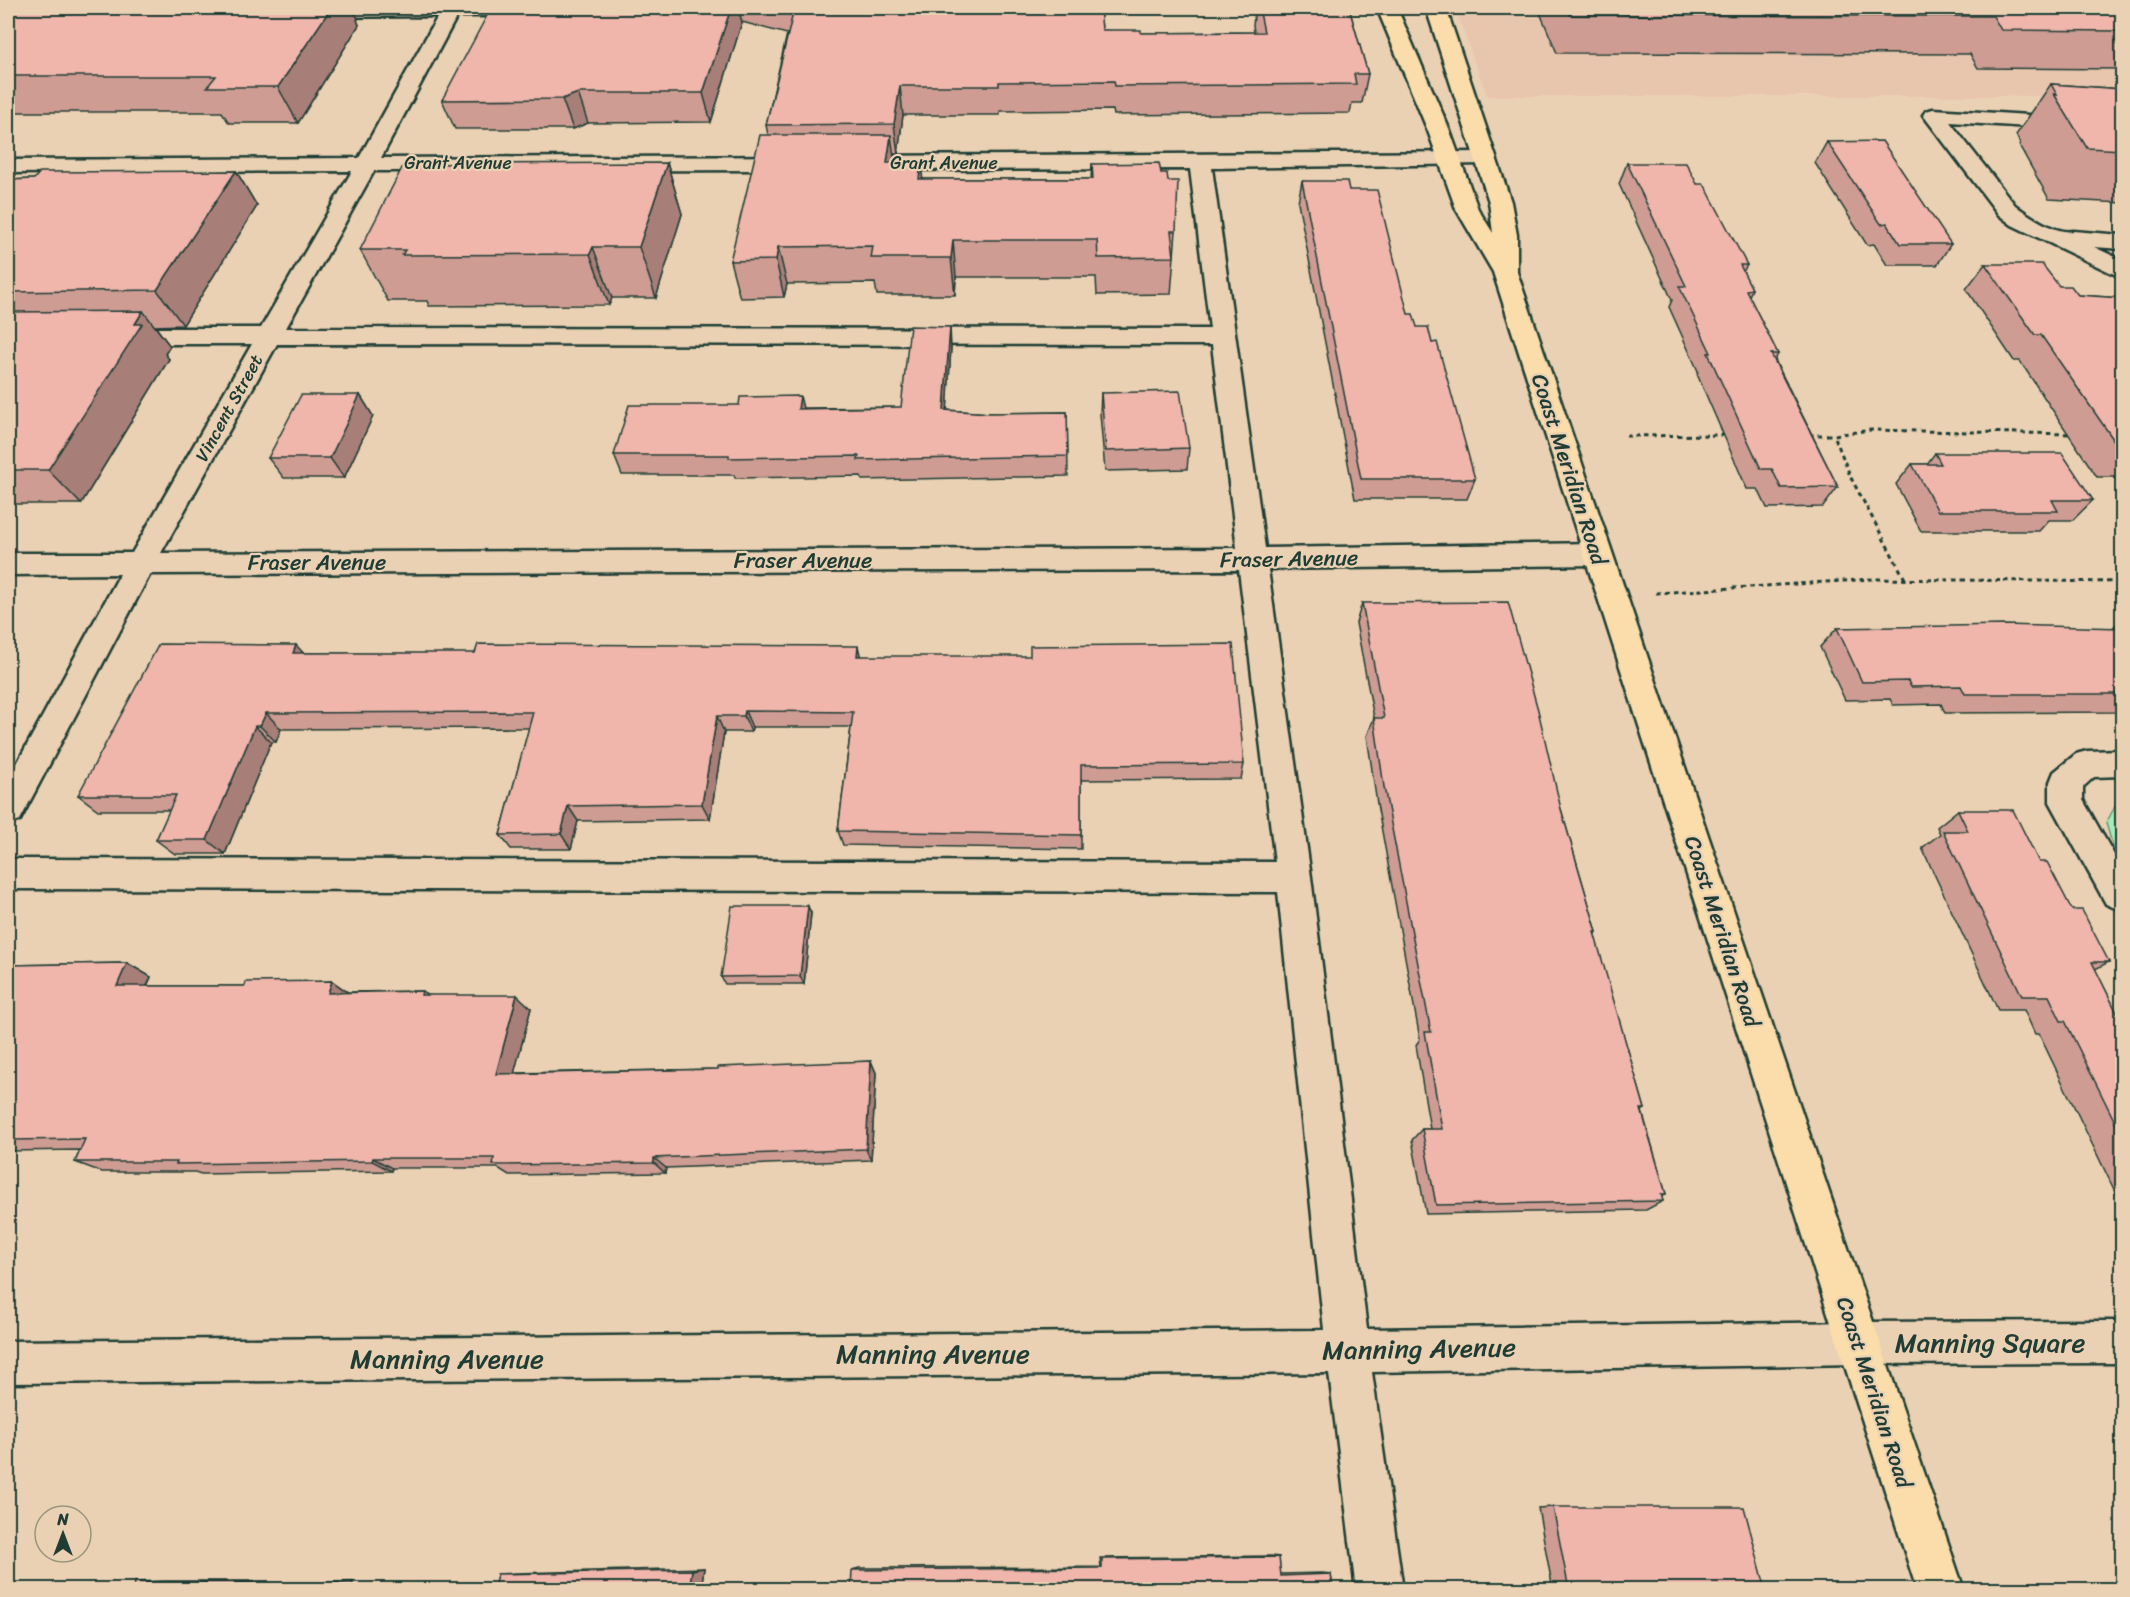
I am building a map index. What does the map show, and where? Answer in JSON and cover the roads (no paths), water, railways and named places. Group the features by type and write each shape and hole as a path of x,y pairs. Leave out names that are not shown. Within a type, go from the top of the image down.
{"main road":[{"name":"Coast Meridian Road","path":"1387,8 1467,209 1505,272 1941,1590"},
{"name":"Coast Meridian Road","path":"1436,8 1500,202 1505,236 1505,272"}],"street":[{"name":"Vincent Street","path":"8,810 141,563 367,164 451,9"},
{"path":"295,12 551,10"},
{"path":"2122,127 1933,115 2007,210 2020,219 2122,269"},
{"name":"Grant Avenue","path":"8,166 1200,162 1485,158"},
{"path":"1200,162 1294,878 1348,1351 1380,1590"},
{"path":"2059,237 2122,242"},
{"path":"90,336 1222,337"},
{"name":"Fraser Avenue","path":"8,564 1251,559 1598,554"},
{"path":"2122,763 2087,764 2066,782 2067,802 2118,893 2122,896"},
{"path":"8,874 1294,878"},
{"name":"Manning Square","path":"1858,1343 2122,1342"},
{"name":"Manning Avenue","path":"8,1362 1348,1351 1858,1343"}]}
